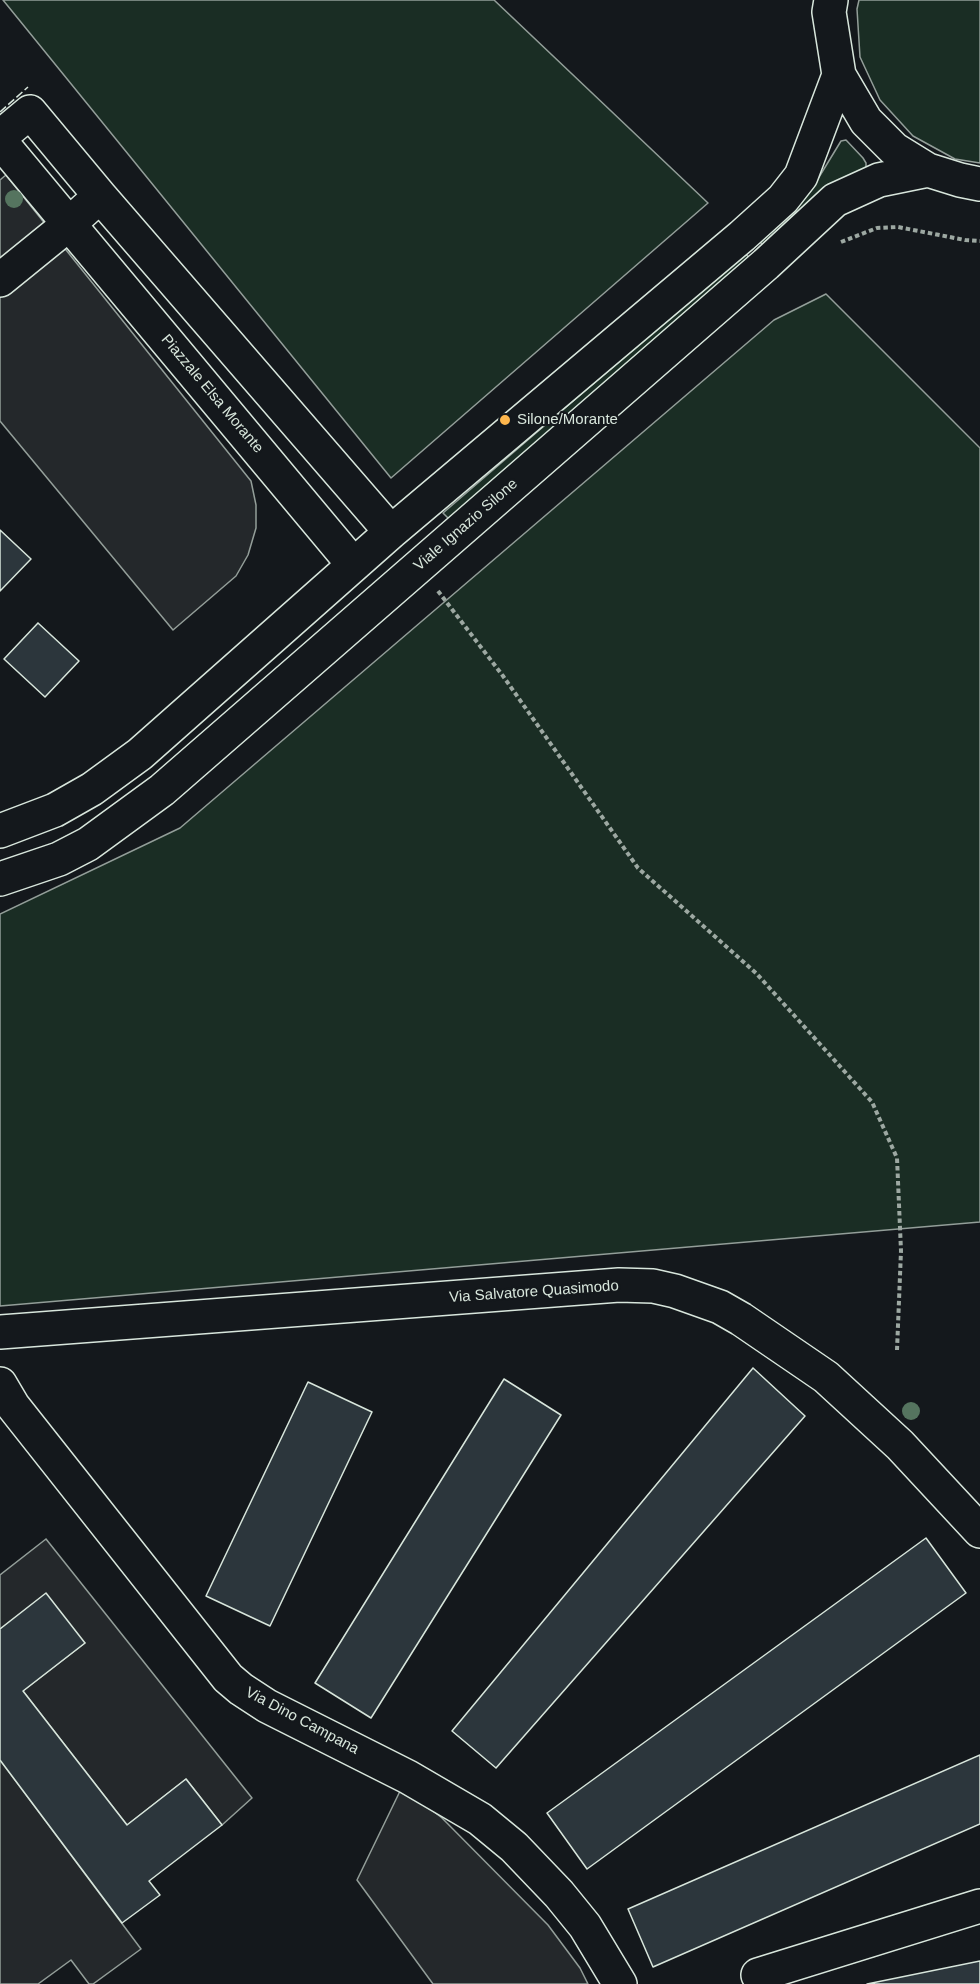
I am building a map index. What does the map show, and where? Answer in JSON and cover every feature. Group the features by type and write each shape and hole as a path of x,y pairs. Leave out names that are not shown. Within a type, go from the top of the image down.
{"street":[{"path":"831,0 829,12 839,75 866,121 894,149 928,170 980,184"},
{"path":"0,831 55,810 92,789 132,760 170,729 353,564 733,244 783,199 801,176 839,75"},
{"name":"Piazzale Elsa Morante","path":"353,564 0,139 30,112 391,532"},
{"name":"Viale Ignazio Silone","path":"0,879 59,859 88,844 162,790 766,264 835,200 879,180 928,170"},
{"path":"0,280 100,196"},
{"name":"Via Salvatore Quasimodo","path":"0,1332 620,1286 653,1287 675,1291 720,1307 741,1318 826,1377 900,1445 980,1531"},
{"name":"Via Dino Campana","path":"0,1384 13,1406 228,1678 267,1706 408,1777 480,1819 514,1847 560,1894 585,1926 620,1984"},
{"path":"758,1975 980,1906"}],"path":[{"path":"835,247 843,240 877,228 898,227 980,241"},
{"path":"430,582 503,676 638,868 756,973 872,1102 897,1158 901,1251 897,1350"}],"green space":[{"path":"3,0 494,0 708,203 391,478"},
{"path":"859,0 980,0 980,163 955,159 913,136 880,100 860,57 857,9"},
{"path":"846,140 863,158 866,169 763,246 759,240 813,187 841,141"},
{"path":"745,253 750,259 449,519 443,513"},
{"path":"826,294 980,448 980,1222 0,1306 0,914 180,828 774,320"}],"shaded area":[{"path":"6,175 251,481 256,505 256,528 248,555 236,576 173,630 0,421 0,180"},
{"path":"46,1539 252,1798 222,1825 186,1779 127,1825 23,1691 85,1643 0,1629 0,1575"},
{"path":"0,1760 141,1949 93,1984 89,1984 71,1960 38,1984 0,1984"},
{"path":"402,1787 442,1818 548,1925 580,1968 588,1984 433,1984 357,1880"}],"building":[{"path":"0,530 31,559 0,591"},
{"path":"38,623 79,661 45,697 4,659"},
{"path":"753,1368 805,1416 496,1768 452,1731"},
{"path":"504,1379 561,1415 371,1718 315,1683"},
{"path":"308,1382 372,1412 270,1626 206,1596"},
{"path":"926,1538 966,1593 587,1869 547,1813"},
{"path":"46,1593 85,1643 23,1691 127,1825 186,1779 222,1825 149,1881 160,1895 122,1923 0,1760 0,1629"},
{"path":"980,1755 980,1824 653,1967 628,1909"},
{"path":"980,1961 980,1984 867,1984"}],"fence":[{"path":"0,112 28,87"}],"place":[{"name":"Silone/Morante","path":"505,420"}]}
